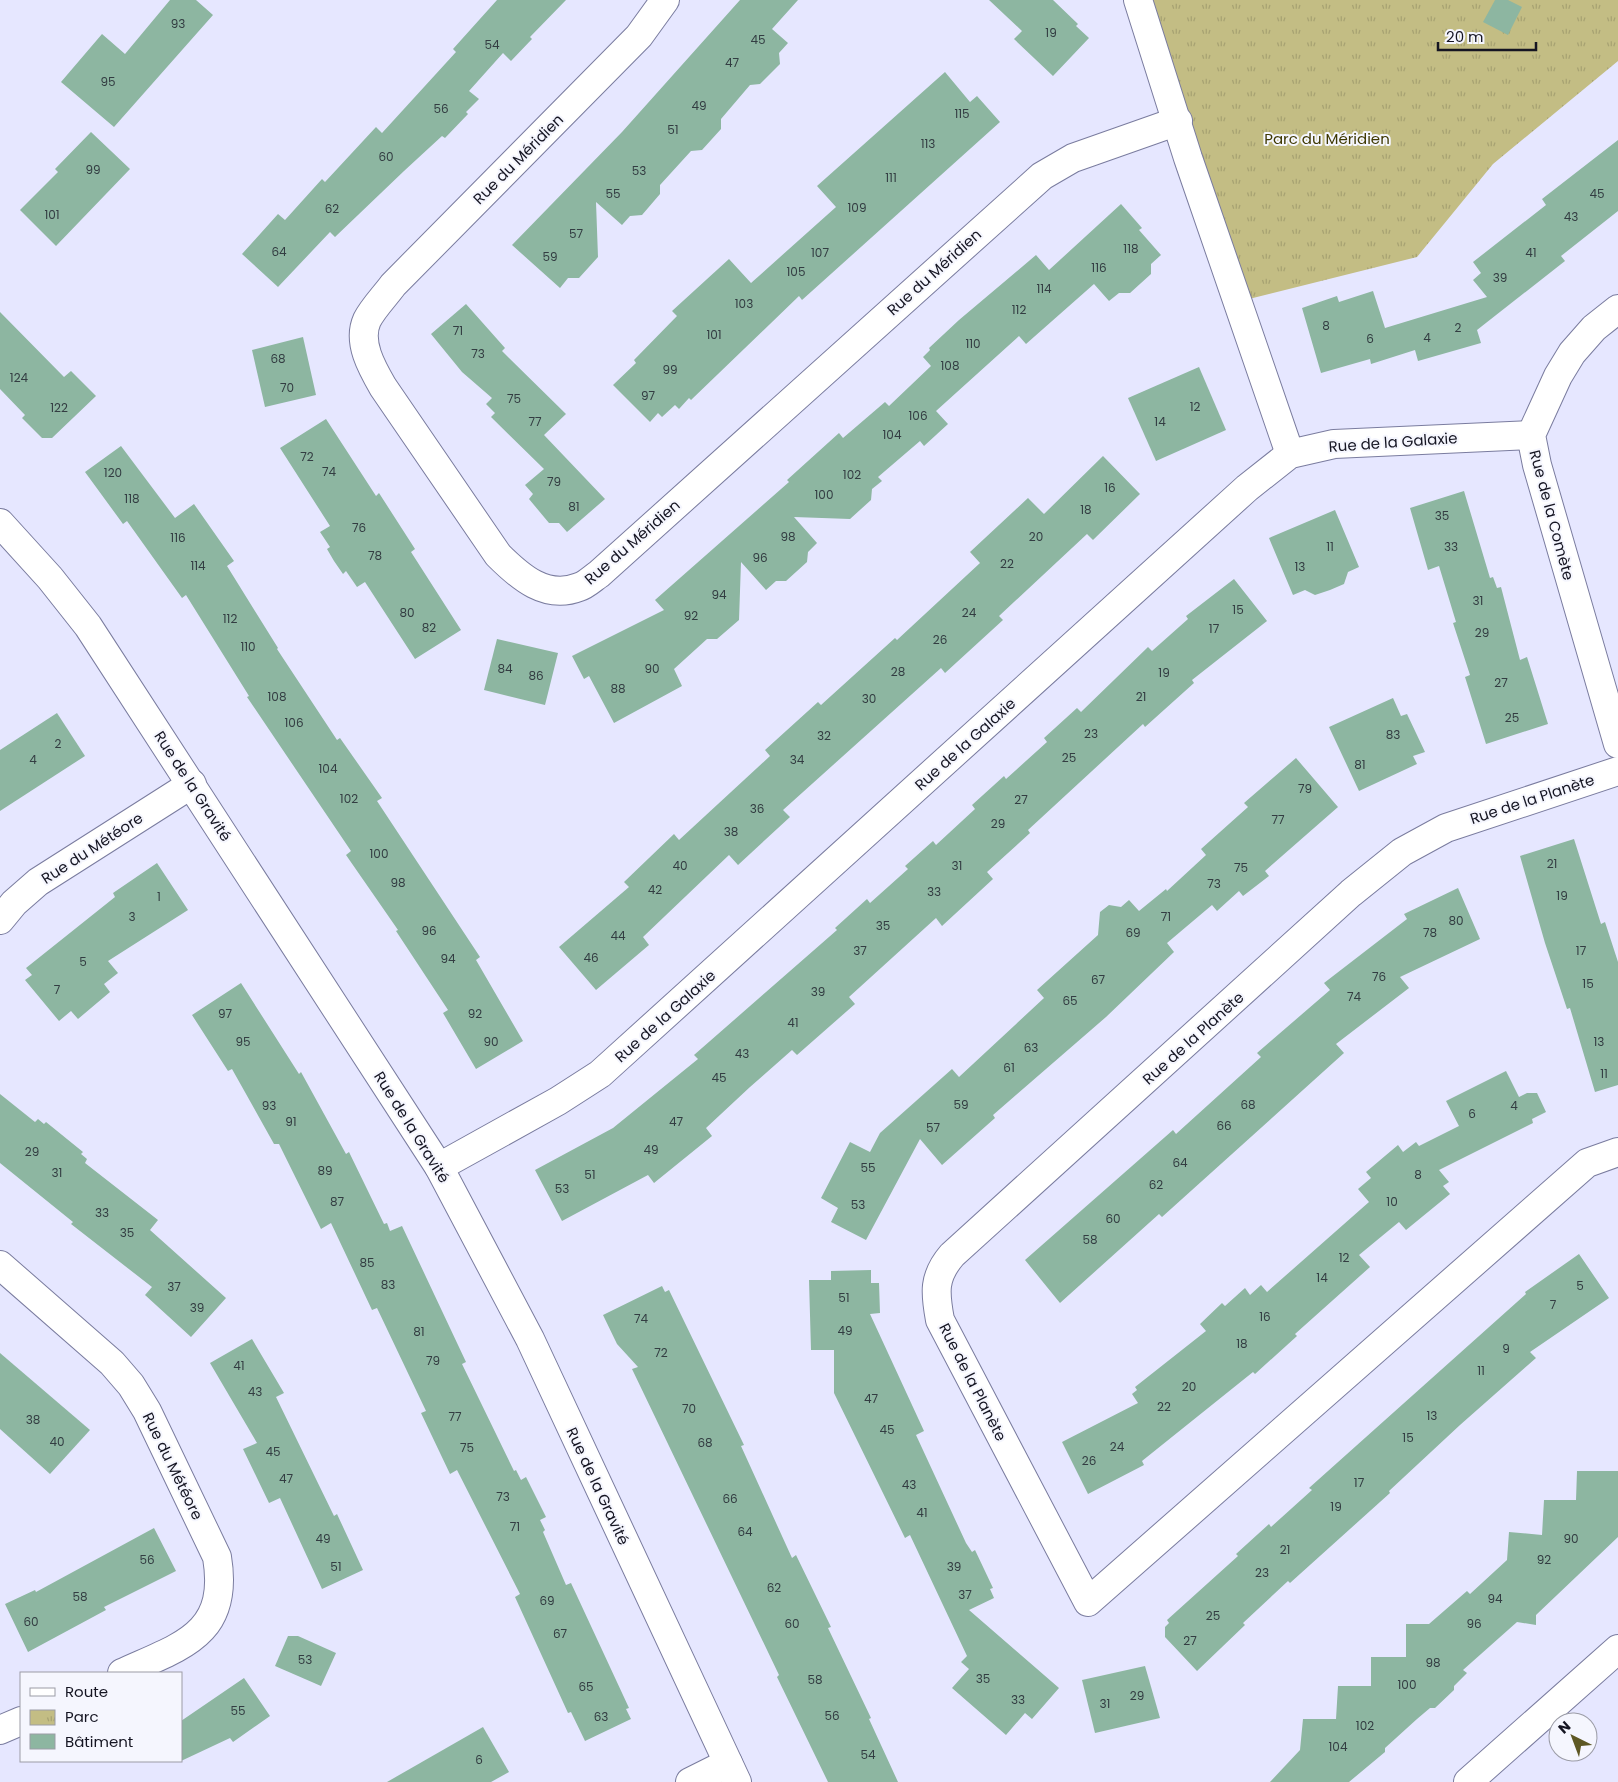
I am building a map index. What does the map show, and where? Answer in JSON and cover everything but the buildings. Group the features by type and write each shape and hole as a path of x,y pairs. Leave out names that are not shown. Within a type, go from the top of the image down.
{"street":[{"name":"Rue du Méridien","path":"665,0 639,36 394,285 367,320 364,338 370,364 383,387 498,555 516,573 536,587 559,591 580,587 599,574 1042,176 1073,158 1178,121"},
{"path":"1138,0 1178,121 1188,158 1290,454"},
{"name":"Rue de la Comète","path":"1618,309 1594,328 1572,352 1541,408 1531,435 1537,465 1618,744"},
{"name":"Rue de la Galaxie","path":"439,1167 558,1101 600,1074 1246,488 1290,454 1334,444 1531,435"},
{"name":"Rue de la Gravité","path":"0,523 50,578 88,626 439,1167 530,1338 733,1773"},
{"name":"Rue de la Planète","path":"1618,771 1446,828 1402,852 1351,893 952,1255 940,1269 936,1295 940,1320 1088,1602 1587,1163 1618,1152"},
{"name":"Rue du Météore","path":"0,920 14,903 38,882 192,784"},
{"name":"Rue du Météore","path":"0,1265 112,1363 131,1385 147,1411 217,1557 221,1579 219,1597 214,1613 203,1630 181,1646 124,1672"},
{"path":"1468,1782 1618,1649"},
{"path":"0,1730 20,1720"},
{"path":"690,1782 733,1773"}],"green space":[{"name":"Parc du Méridien","path":"1138,0 1618,0 1618,61 1493,164 1417,257 1237,302"}]}
